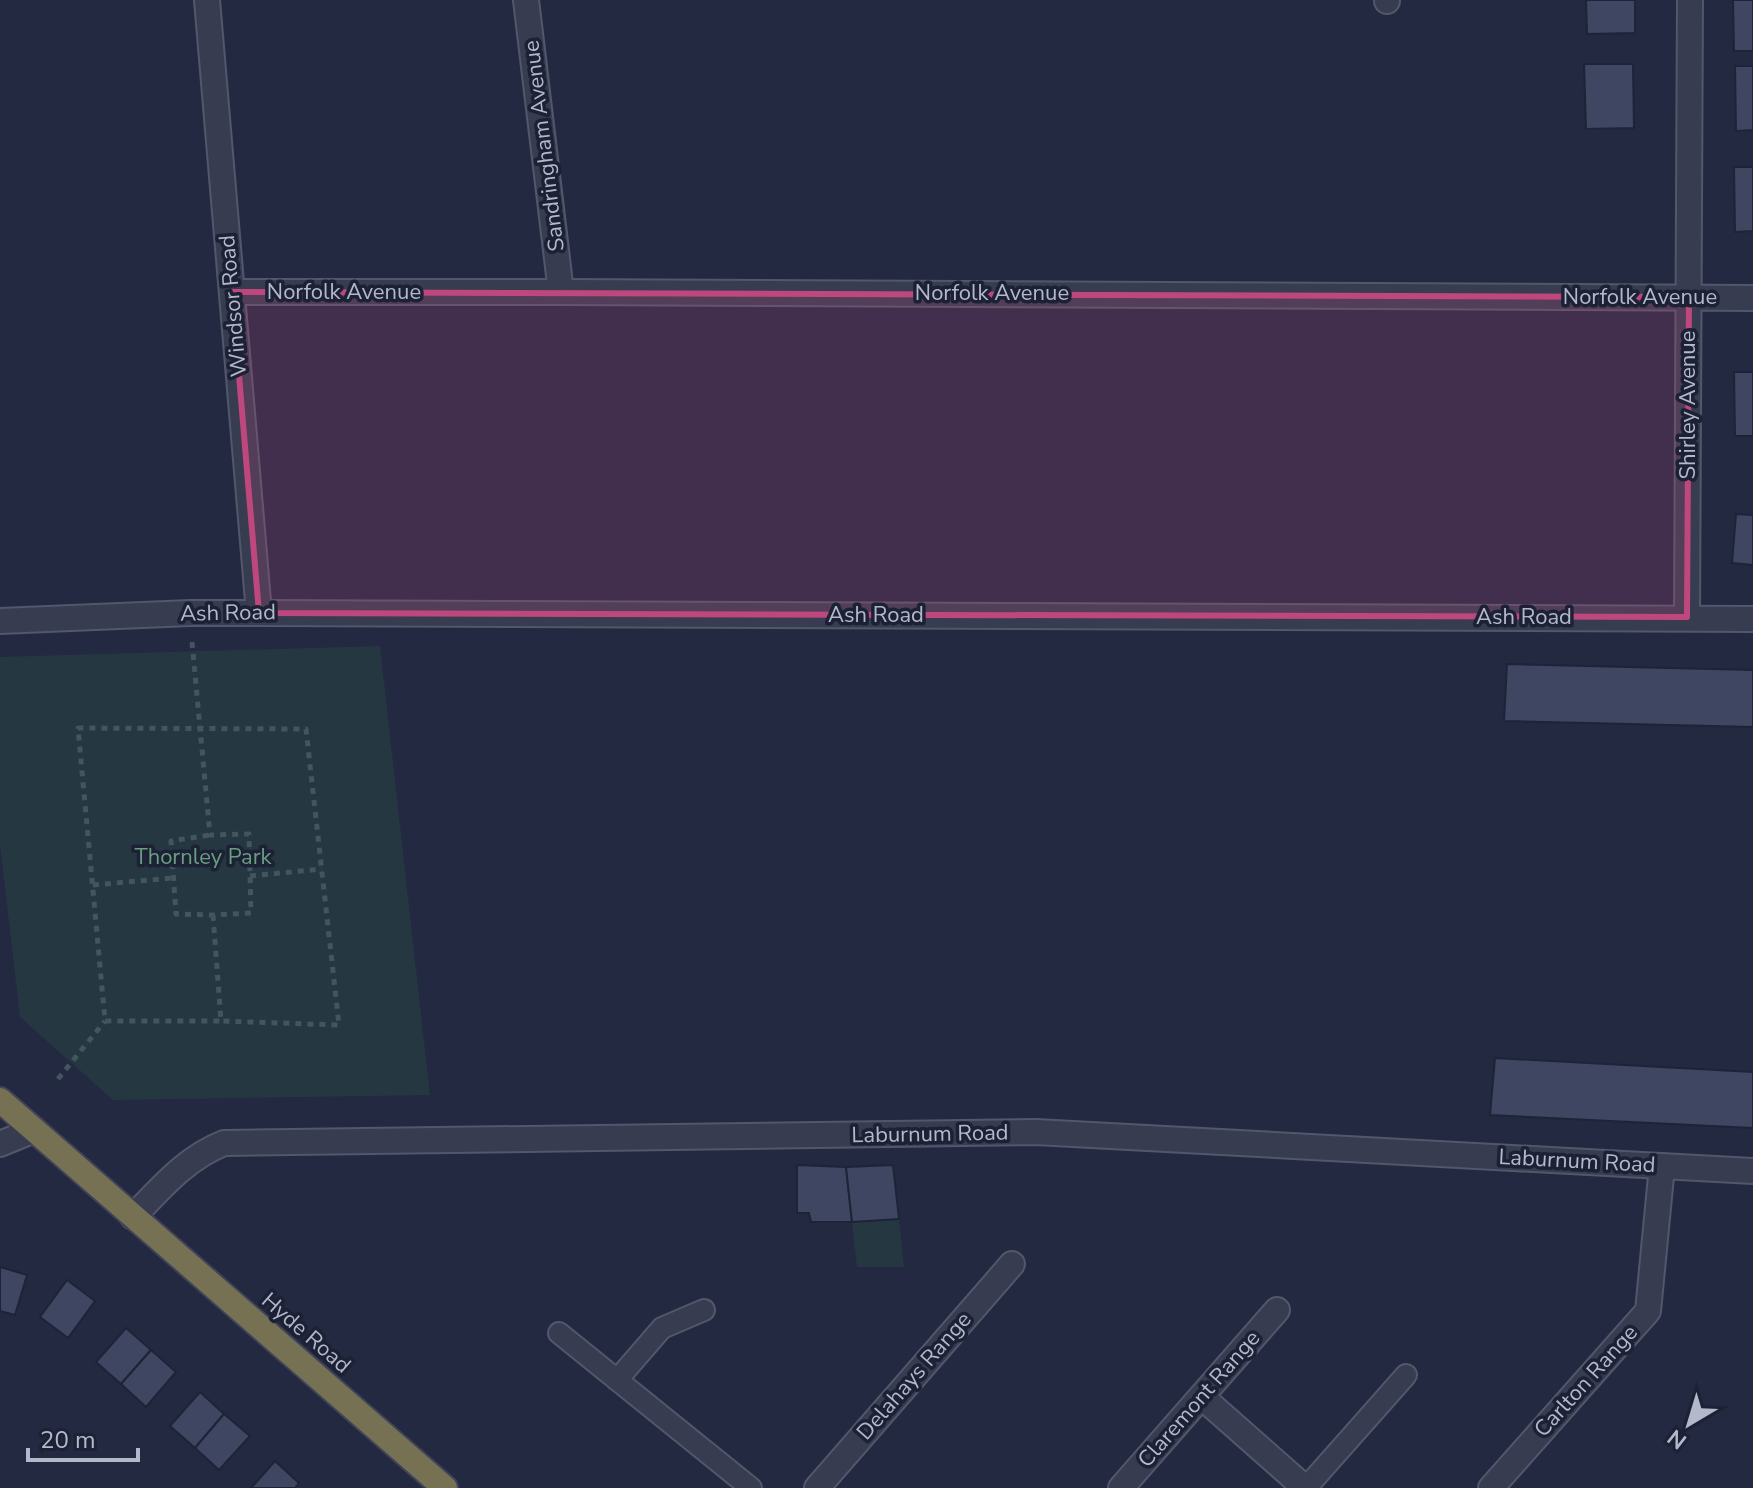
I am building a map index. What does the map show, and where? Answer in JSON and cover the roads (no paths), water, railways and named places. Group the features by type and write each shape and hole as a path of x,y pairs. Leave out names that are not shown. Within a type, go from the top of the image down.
{"highway":[{"name":"Hyde Road","path":"0,1100 445,1488"}],"street":[{"name":"Windsor Road","path":"207,0 259,613"},
{"name":"Sandringham Avenue","path":"526,0 561,292"},
{"name":"Shirley Avenue","path":"1687,617 1690,0"},
{"name":"Norfolk Avenue","path":"232,292 1753,298"},
{"name":"Ash Road","path":"0,621 190,613 1753,619"},
{"path":"0,1144 34,1130"},
{"name":"Laburnum Road","path":"133,1217 182,1167 203,1151 224,1143 1036,1132 1753,1171"},
{"name":"Carlton Range","path":"1491,1488 1648,1311 1662,1166"},
{"name":"Delahays Range","path":"817,1488 1012,1264"},
{"name":"Claremont Range","path":"1121,1488 1277,1310"},
{"path":"1202,1397 1306,1488"}],"lane":[{"path":"617,1380 662,1328 704,1310"},
{"path":"559,1333 751,1488"},
{"path":"1306,1488 1406,1375"}],"park label":[{"name":"Thornley Park","path":"203,857"}]}
